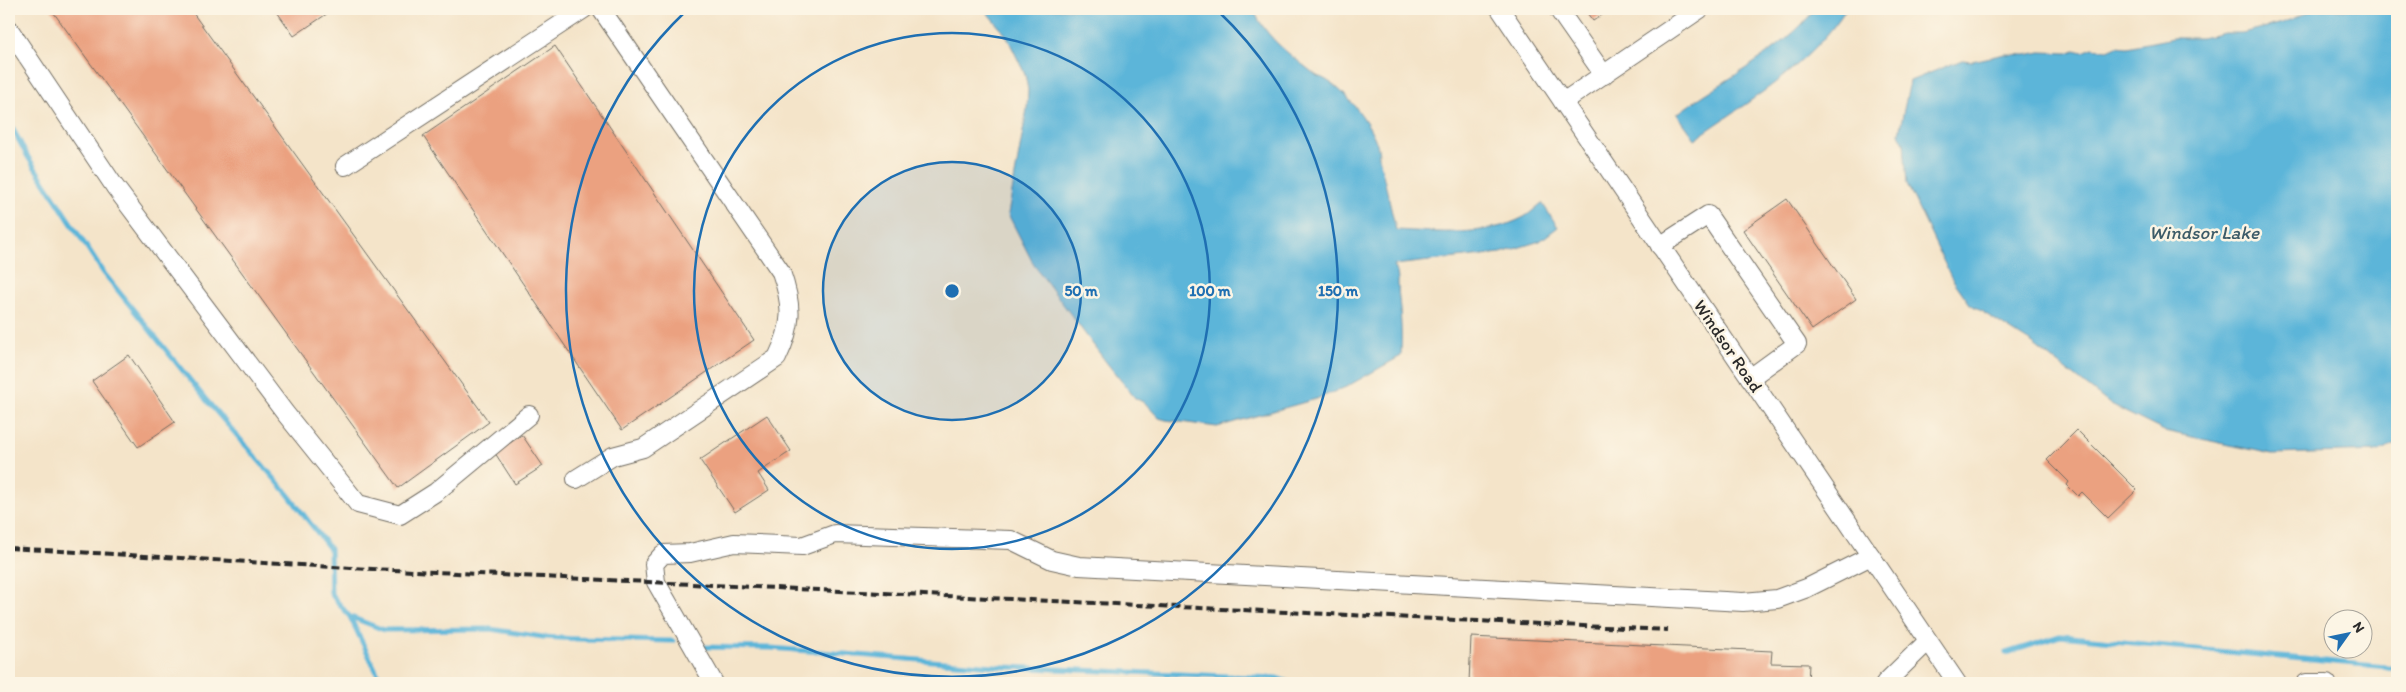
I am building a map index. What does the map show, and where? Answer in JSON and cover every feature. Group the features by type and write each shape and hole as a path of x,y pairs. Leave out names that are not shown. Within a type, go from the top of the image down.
{"street":[{"path":"345,166 584,9"},
{"path":"576,479 613,456 643,448 777,358 786,338 790,318 790,296 781,272 601,9"},
{"name":"Windsor Road","path":"1500,9 1957,683"},
{"path":"1558,9 1604,75"},
{"path":"1562,102 1700,9"},
{"path":"9,29 115,187 285,414 358,504 400,515 436,492 529,415"},
{"path":"1660,246 1708,215 1797,344 1750,378"},
{"path":"714,683 656,582 654,564 663,554 690,552 734,543 802,546 835,534 1011,540 1052,560 1079,566 1743,602 1777,599 1808,588 1870,556"},
{"path":"1886,683 1928,640"},
{"path":"2306,683 2327,683"}],"water":[{"path":"984,9 1253,9 1266,30 1280,46 1317,76 1327,80 1337,88 1357,109 1366,122 1378,147 1396,230 1461,232 1494,228 1524,217 1542,203 1558,227 1540,241 1501,253 1394,265 1398,281 1401,356 1346,387 1316,399 1217,427 1159,418 1145,403 1135,398 1034,265 1008,214 1027,109 1028,90 1025,74 1006,35"},
{"path":"1815,9 1846,9 1832,29 1797,65 1778,81 1695,139 1677,114 1768,53 1801,25"},
{"name":"Windsor Lake","path":"2315,9 2397,9 2397,444 2380,451 2272,454 2164,431 2111,405 2033,344 1970,304 1951,277 1907,184 1904,143 1899,133 1910,81 1962,60 1972,61 2005,54 2068,53 2075,50 2083,52 2093,48 2108,50 2117,46 2127,47 2173,38 2201,38 2224,33 2242,33 2283,23"}],"building":[{"path":"51,9 190,9 489,422 398,488"},
{"path":"275,9 334,9 294,36"},
{"path":"1584,9 1611,9 1593,21"},
{"path":"555,46 754,340 622,430 423,136"},
{"path":"1787,199 1856,299 1812,330 1743,230"},
{"path":"129,355 175,422 138,447 92,381"},
{"path":"767,415 791,451 758,473 769,490 735,512 700,460"},
{"path":"2077,430 2137,490 2108,518 2082,492 2078,496 2067,485 2069,482 2047,460"},
{"path":"522,435 543,466 515,484 495,453"},
{"path":"1471,637 1772,651 1771,663 1809,664 1808,683 1636,683 1584,681 1583,683 1469,683"}],"waterway":[{"path":"9,122 28,157 103,272 207,401 287,493 330,549 331,594 350,617 382,683"},
{"path":"351,617 384,630 490,629 543,637 673,641"},
{"path":"2006,653 2060,636 2397,668"},
{"path":"702,647 771,648 1006,667 1277,678 1291,683"}],"railway":[{"path":"9,548 351,568 1668,630"}]}
